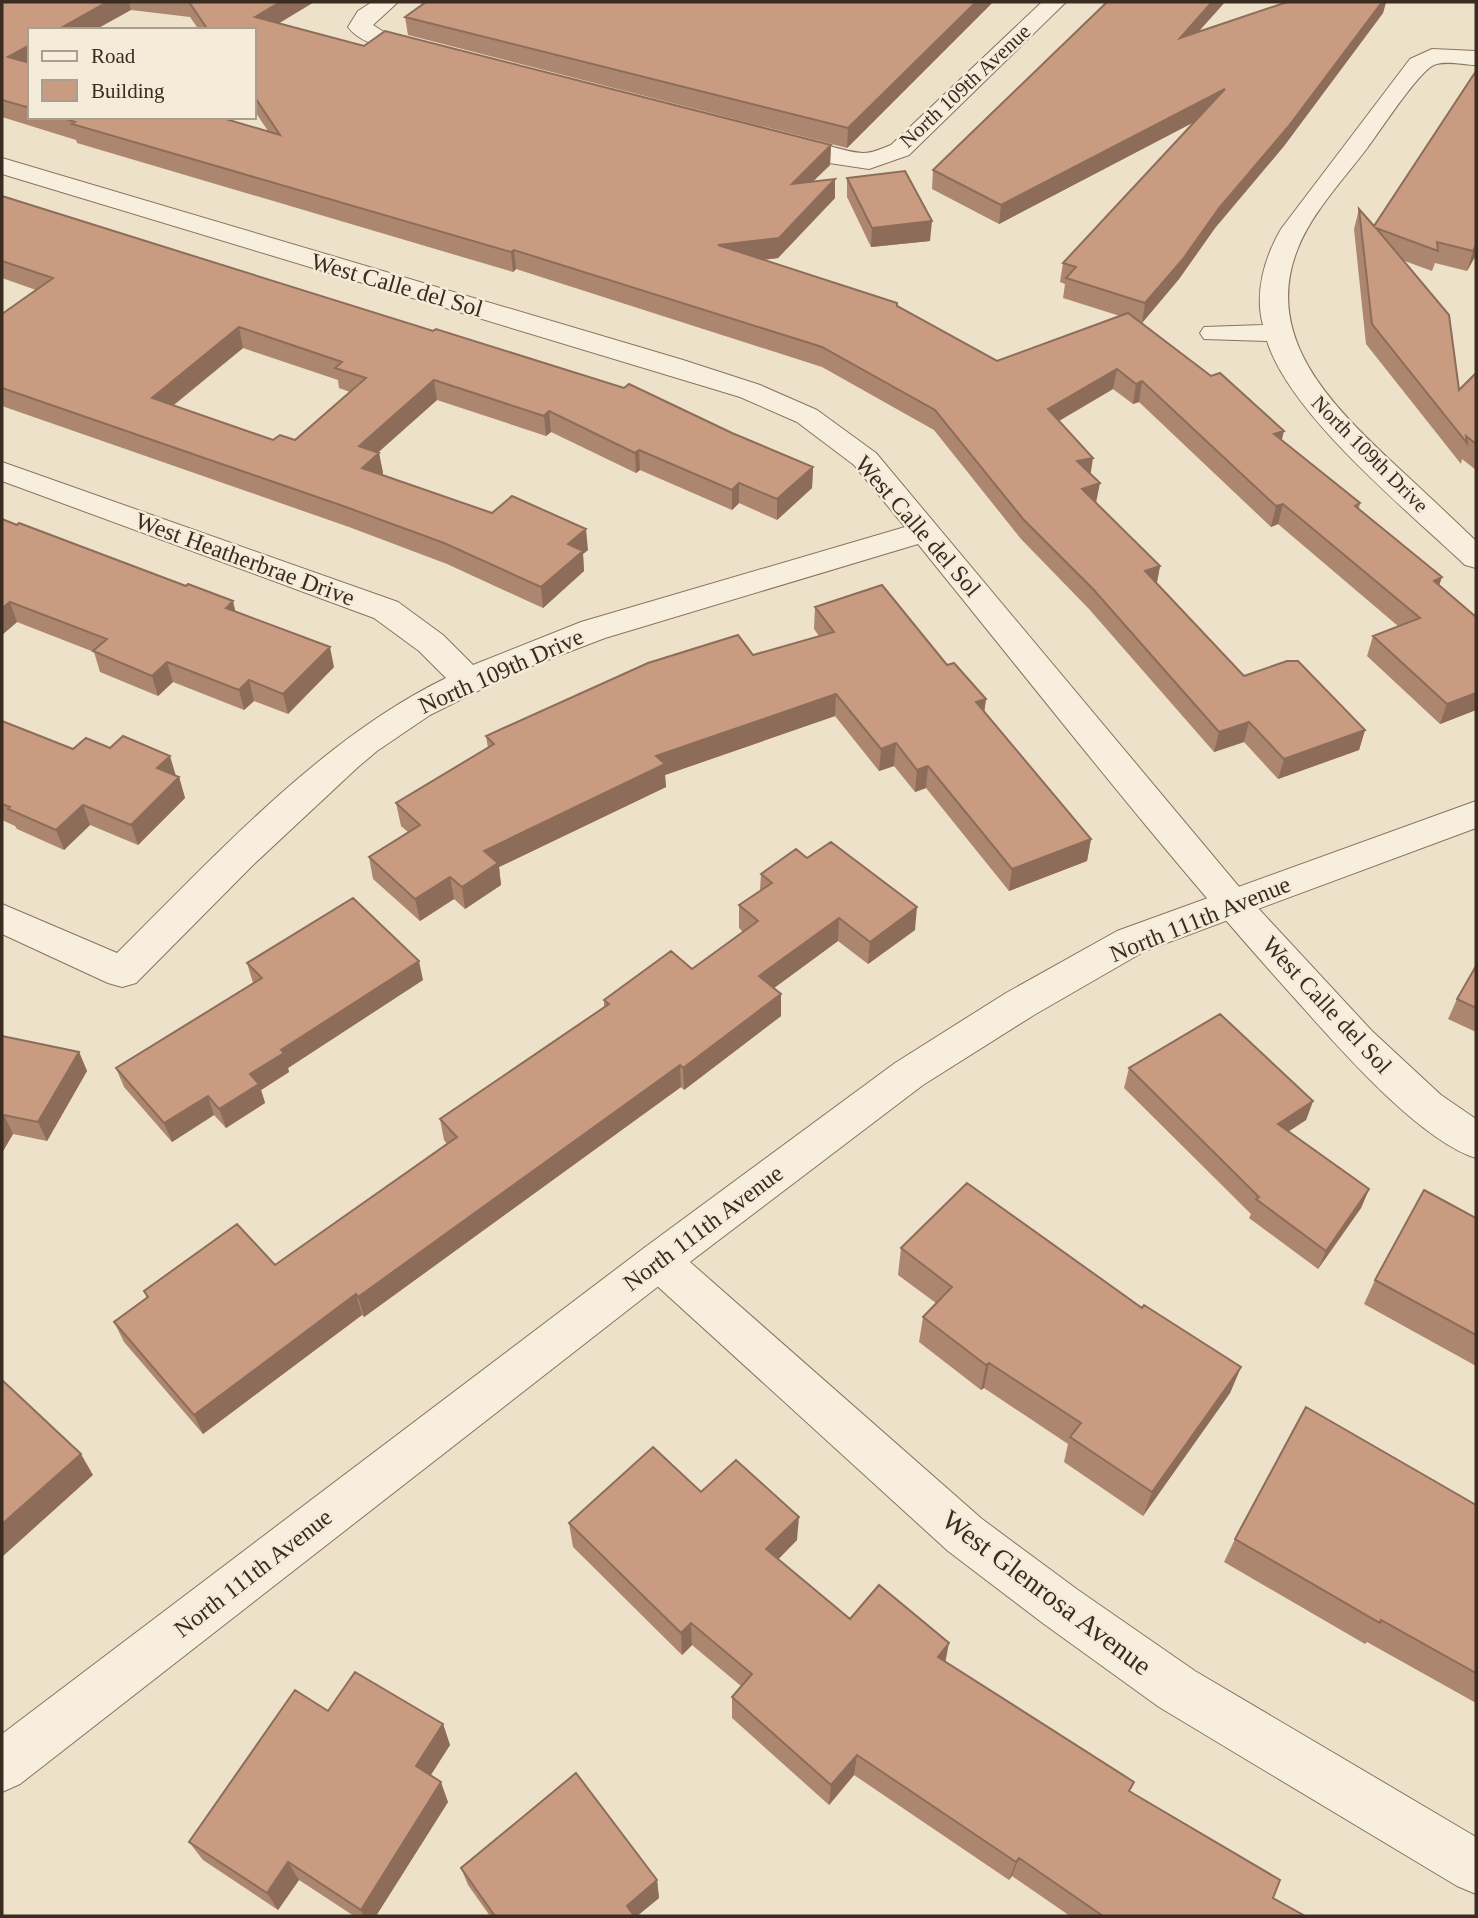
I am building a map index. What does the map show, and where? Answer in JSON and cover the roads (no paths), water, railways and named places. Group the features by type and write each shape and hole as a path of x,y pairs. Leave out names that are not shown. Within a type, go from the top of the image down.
{"street":[{"path":"387,2 366,16 360,27 376,37 456,58"},
{"name":"North 109th Avenue","path":"763,138 830,155 869,161 900,150 1043,5"},
{"name":"North 109th Drive","path":"1476,58 1432,56 1418,64 1293,232 1277,269 1274,304 1278,333 1294,370 1314,400 1359,447 1476,558"},
{"name":"West Calle del Sol","path":"2,166 750,391 807,416 865,459 1232,904 1358,1042 1427,1107 1476,1141"},
{"path":"1214,333 1278,333"},
{"name":"West Heatherbrae Drive","path":"2,471 386,610 431,643 468,681"},
{"name":"North 109th Drive","path":"2,918 122,972 265,830 365,742 411,711 540,648 924,532"},
{"name":"North 111th Avenue","path":"2,1766 659,1261 909,1074 1020,1004 1130,941 1476,814"},
{"name":"West Glenrosa Avenue","path":"659,1261 975,1543 1177,1689 1476,1867"}]}
